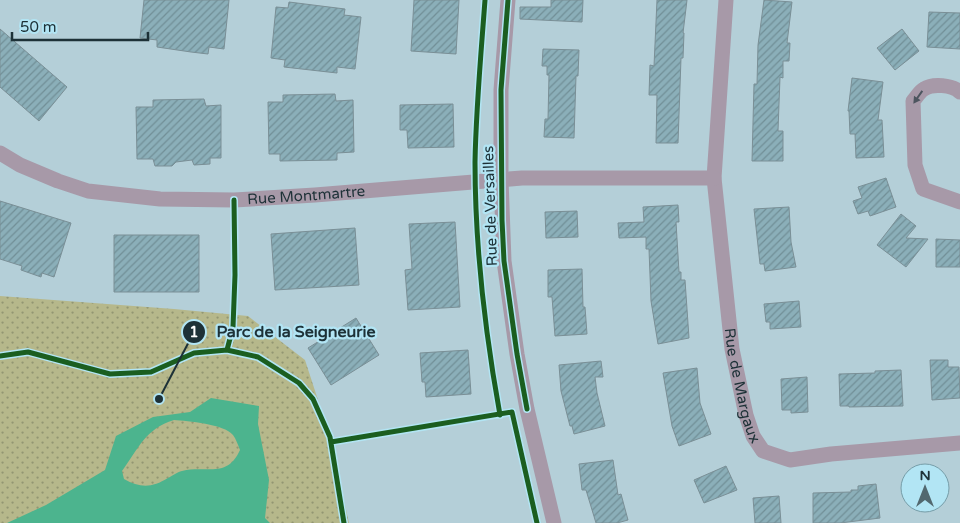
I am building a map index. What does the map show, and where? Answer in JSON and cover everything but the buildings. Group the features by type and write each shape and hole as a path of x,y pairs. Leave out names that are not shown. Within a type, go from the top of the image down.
{"street":[{"name":"Rue de Versailles","path":"508,0 501,90 501,179 504,261 517,354 532,432 554,523"},
{"name":"Rue de Margaux","path":"726,0 714,178 732,349 746,415 753,436 763,451 790,460 831,454 960,443"},
{"path":"960,92 941,85 925,88 913,102 915,165 923,189 960,202"},
{"name":"Rue Montmartre","path":"0,153 20,165 82,189 107,194 160,199 234,200 383,191 501,179"},
{"path":"501,179 714,178"}],"shaded area":[{"path":"0,296 248,316 305,360 330,437 349,523 0,523"},
{"path":"211,398 259,406 258,424 269,480 265,518 270,523 7,523 46,505 105,470 116,436 153,417 190,412","holes":["174,420 196,422 222,428 233,435 240,450 235,459 229,465 222,468 182,471 157,484 146,486 124,479 122,471 149,434"]}],"cycle path":[{"path":"485,0 476,122 475,194 482,289 500,415"},
{"path":"508,0 501,90 502,220 504,261 527,409"},
{"path":"227,350 233,327 235,275 234,200"},
{"path":"0,356 28,352 110,374 151,372 194,353 227,350 258,357 299,383 313,399 330,437 344,523"},
{"path":"331,442 512,412 537,523"}],"place":[{"name":"Parc de la Seigneurie","path":"159,399"}]}
